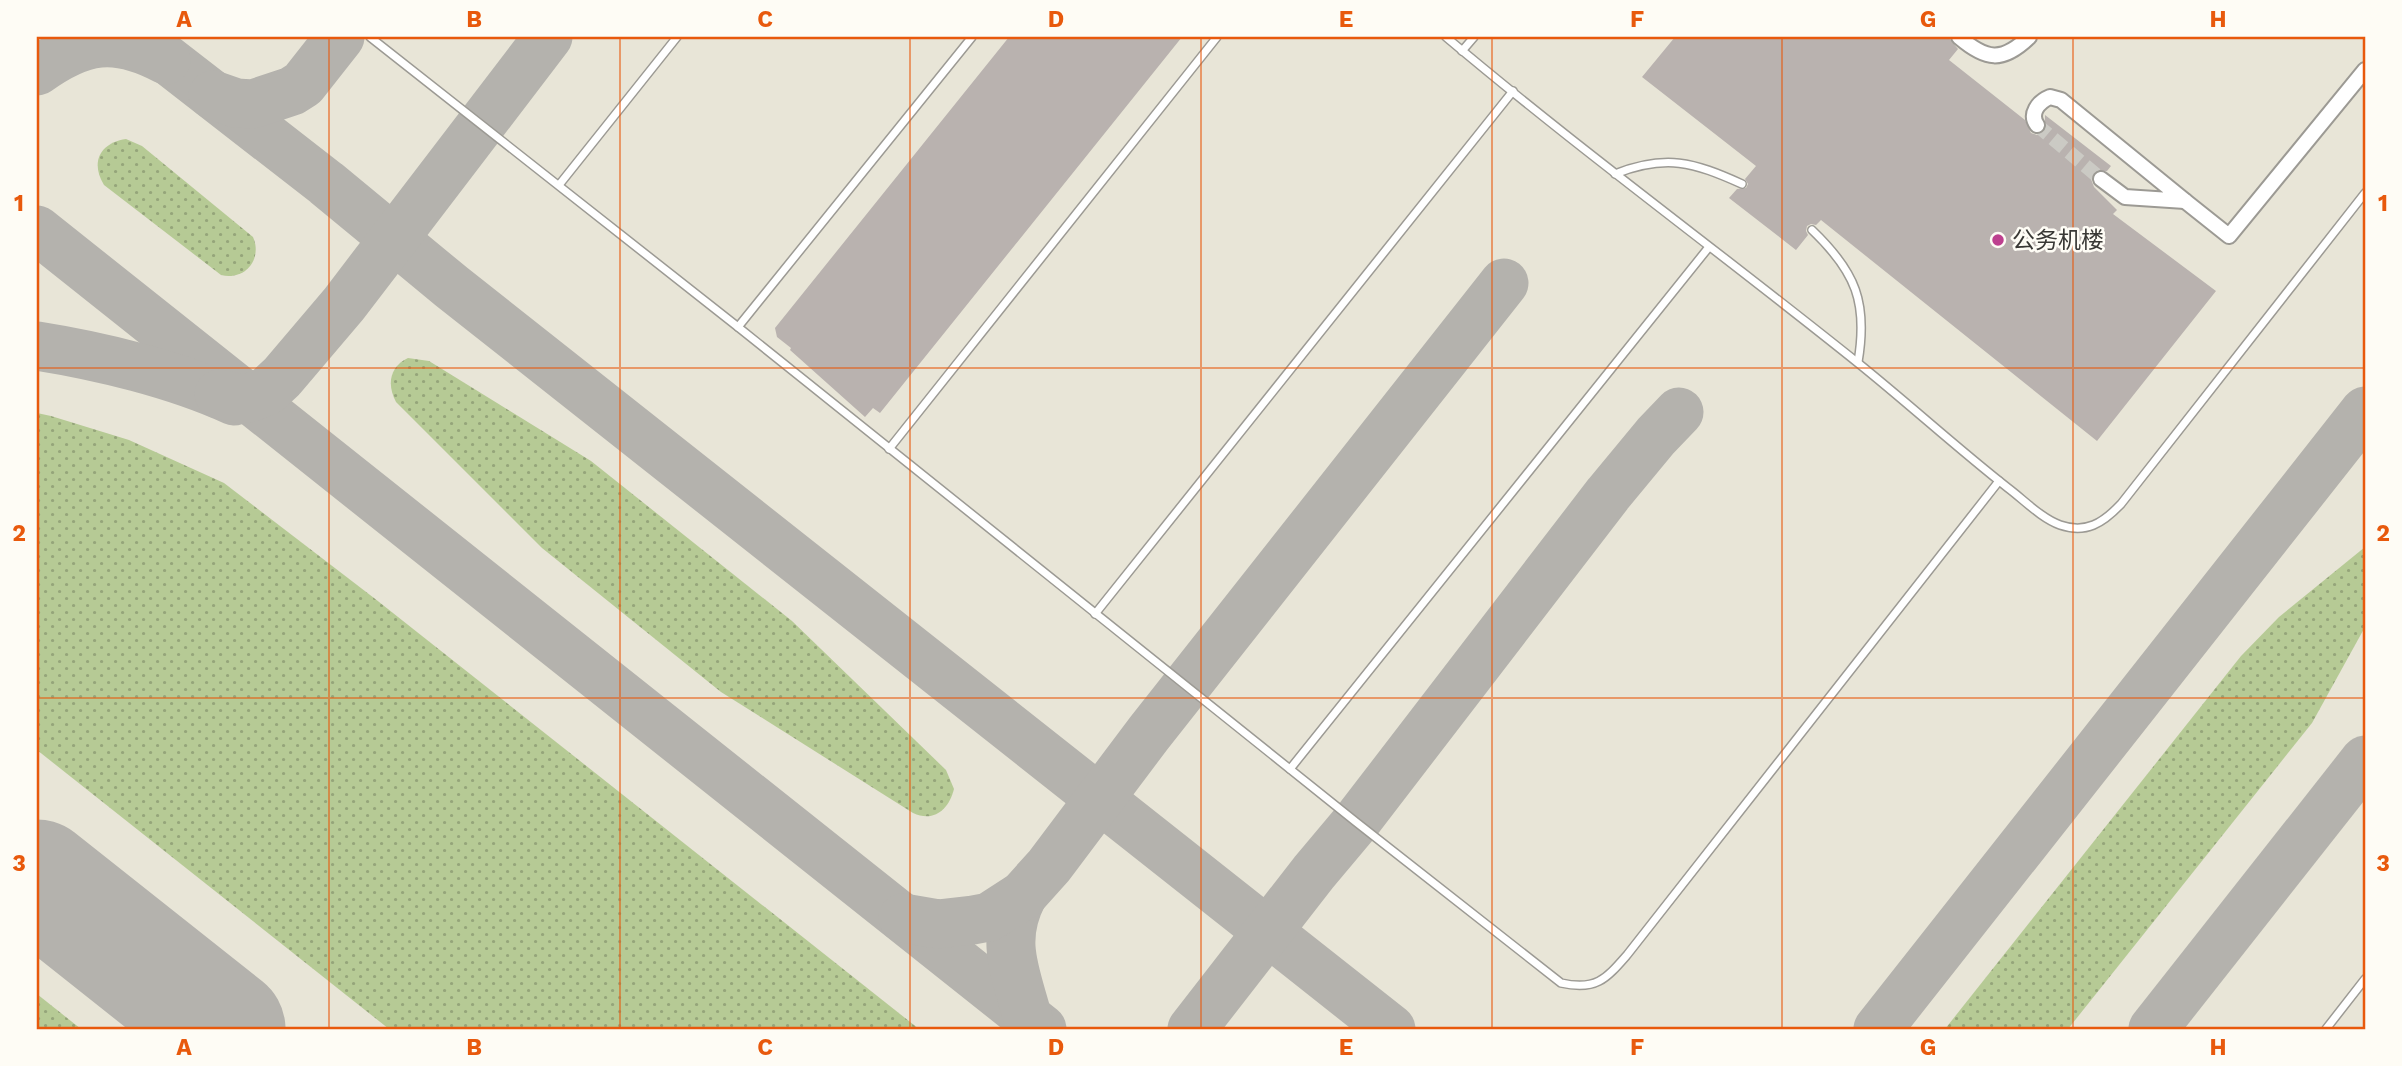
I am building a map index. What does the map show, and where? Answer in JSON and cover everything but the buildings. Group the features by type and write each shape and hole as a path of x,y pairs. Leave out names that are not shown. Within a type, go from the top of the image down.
{"street":[{"path":"1959,37 1974,49 1993,57 2007,54 2029,37"},
{"path":"2037,125 2033,116 2035,110 2045,99 2055,98 2229,236 2365,71"},
{"path":"2101,179 2125,197 2185,201"}],"lane":[{"path":"370,37 1561,983 1574,986 1597,984 1628,955 1999,481"},
{"path":"559,185 677,37"},
{"path":"738,327 972,37"},
{"path":"889,449 1217,37"},
{"path":"1446,37 1615,174 1857,362 1999,481 2044,516 2061,525 2085,528 2106,520 2121,505 2365,193"},
{"path":"1462,51 1474,37"},
{"path":"1095,614 1513,91"},
{"path":"1615,174 1635,166 1687,162 1742,184"},
{"path":"1812,230 1842,263 1855,286 1862,311 1862,337 1857,362"},
{"path":"1290,769 1709,247"},
{"path":"2326,1029 2365,979"}],"shaded area":[{"path":"37,37 2365,37 2365,1029 37,1029"}],"green space":[{"path":"126,139 142,146 253,237 253,261 244,272 221,275 104,185 98,169 100,155 110,145"},
{"path":"408,358 429,361 591,461 792,621 946,770 954,789 944,808 928,816 913,813 721,692 542,548 396,402 391,389 393,371"},
{"path":"37,413 129,440 224,483 374,598 919,1029 389,1029 37,750"},
{"path":"2365,547 2365,627 2312,723 2068,1029 1945,1029 2241,656 2279,617"},
{"path":"37,994 81,1029 37,1029"}],"taxiway":[{"path":"138,37 326,183 452,287 1391,1029"},
{"path":"213,95 236,103 253,104 292,91 303,84 340,37"},
{"path":"219,394 249,398 267,391 282,377 344,304 548,37"},
{"path":"37,71 69,52 100,43 131,46 166,60"},
{"path":"37,230 1042,1029"},
{"path":"903,918 938,924 989,917 1023,895 1049,866 1149,733 1504,283"},
{"path":"37,346 137,367 187,382 234,401"},
{"path":"1878,1029 2365,411"},
{"path":"1192,1029 1356,822 1608,494 1679,412"},
{"path":"2153,1029 2365,760"},
{"path":"1023,895 1012,927 1011,942 1015,972 1028,1019"}],"runway":[{"path":"37,880 225,1029"}],"tunnel":[{"path":"2037,125 2101,179"}],"place":[{"name":"公务机楼","path":"1998,240"}]}
